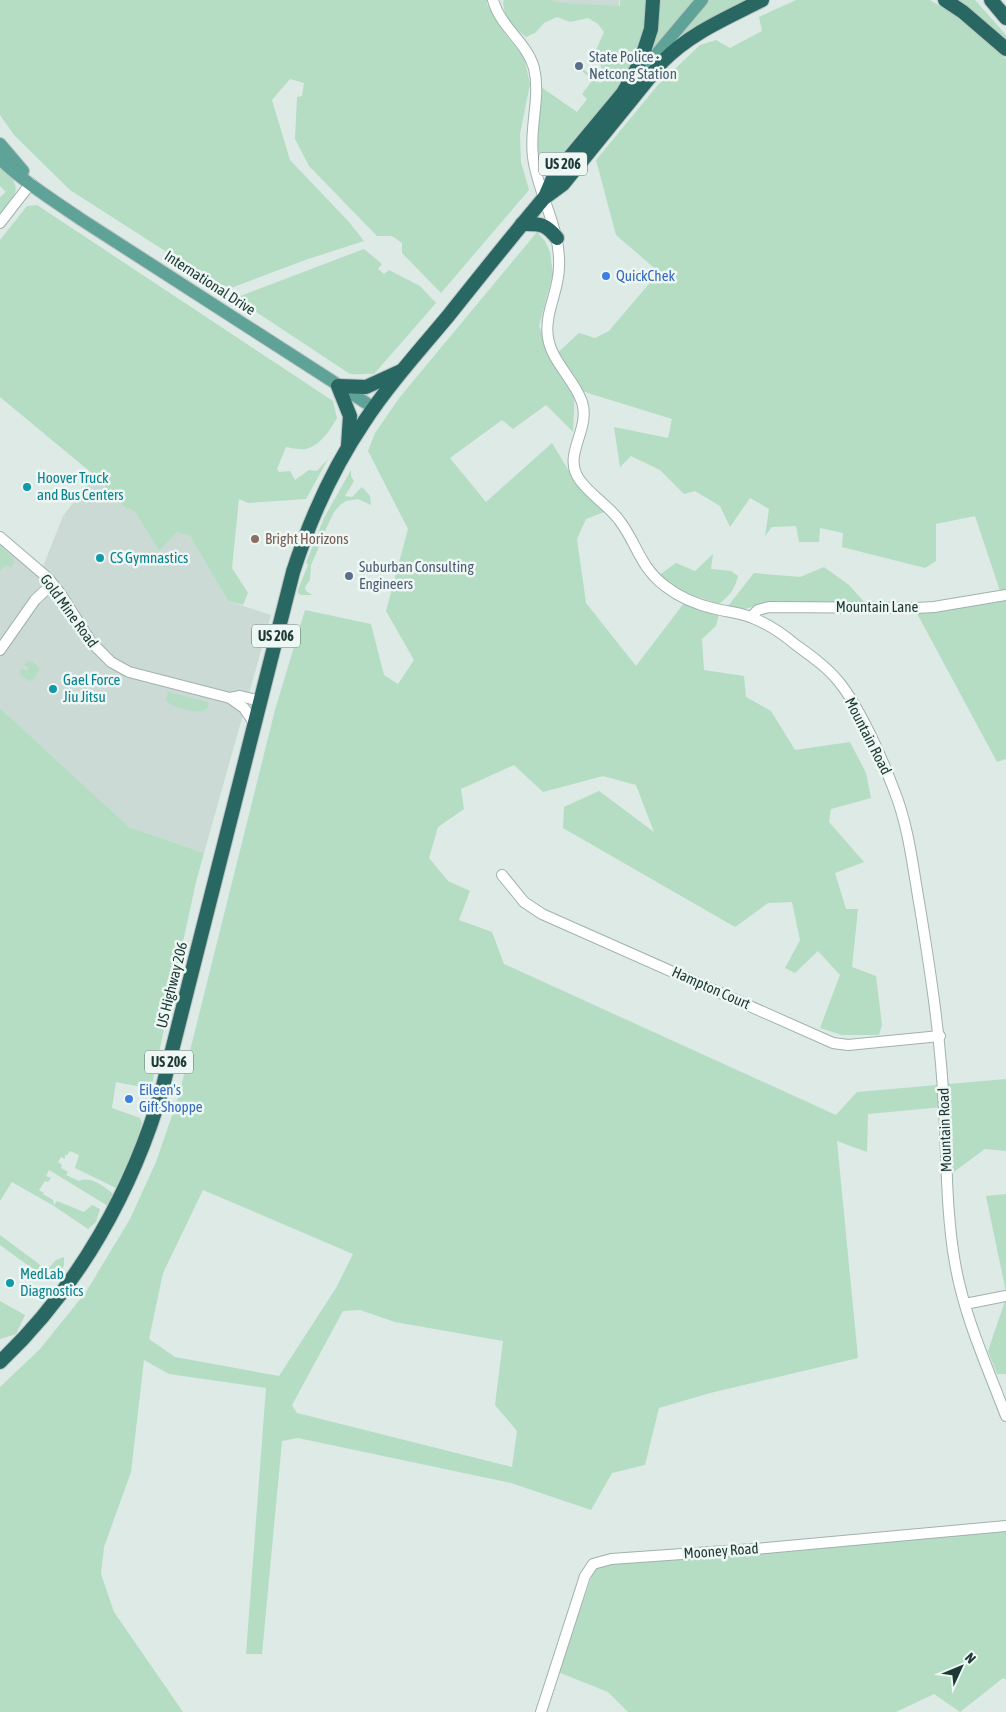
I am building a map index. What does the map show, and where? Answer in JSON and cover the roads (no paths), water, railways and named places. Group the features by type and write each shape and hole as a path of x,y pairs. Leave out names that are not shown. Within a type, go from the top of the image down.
{"highway":[{"name":"US 206","path":"544,198 554,176 623,93 636,72 651,29 653,0"},
{"name":"US 206","path":"254,723 289,585 303,541 322,496 348,449 374,408 522,224 544,198 563,184 662,62 676,49 705,29 762,0"},
{"path":"945,0 963,12 1006,49"},
{"path":"991,0 1006,18"},
{"path":"522,224 542,224 556,238"},
{"path":"348,449 350,416 338,386 366,386 404,370"},
{"name":"US Highway 206","path":"0,1362 43,1316 74,1275 112,1213 141,1152 163,1086 254,723"}],"main road":[{"path":"623,93 702,0"},
{"name":"International Drive","path":"0,144 22,169 31,183"},
{"name":"International Drive","path":"0,159 16,175 31,183 82,220 374,408"}],"street":[{"name":"Mountain Road","path":"493,0 499,17 528,54 535,73 536,87 532,155 556,238 559,255 556,292 547,321 547,333 551,350 575,387 584,411 581,433 572,463 576,475 619,520 642,562 666,587 700,604 751,617 786,636 831,674 847,694 874,743 894,789 908,838 940,1036 950,1228 955,1265 965,1304 1006,1416"},
{"path":"0,223 31,183"},
{"name":"Gold Mine Road","path":"0,537 43,573 94,646 116,666 129,672 230,698 244,708 254,723"},
{"path":"0,650 35,600 52,584"},
{"name":"Mountain Lane","path":"751,617 758,610 769,607 934,607 1006,595"},
{"name":"Gold Mine Road","path":"230,698 240,696 260,701"},
{"name":"Hampton Court","path":"502,875 524,902 542,914 833,1042 848,1045 940,1036"},
{"path":"965,1304 1006,1296"},
{"name":"Mooney Road","path":"541,1712 585,1576 590,1567 597,1562 626,1557 766,1548 1006,1526"}],"place":[{"name":"State Police - Netcong Station","path":"579,66"},
{"name":"QuickChek","path":"606,276"},
{"name":"Hoover Truck and Bus Centers","path":"27,487"},
{"name":"Bright Horizons","path":"255,539"},
{"name":"CS Gymnastics","path":"100,558"},
{"name":"Suburban Consulting Engineers","path":"349,576"},
{"name":"Gael Force Jiu Jitsu","path":"53,689"},
{"name":"Eileen's Gift Shoppe","path":"129,1099"},
{"name":"MedLab Diagnostics","path":"10,1283"}]}
